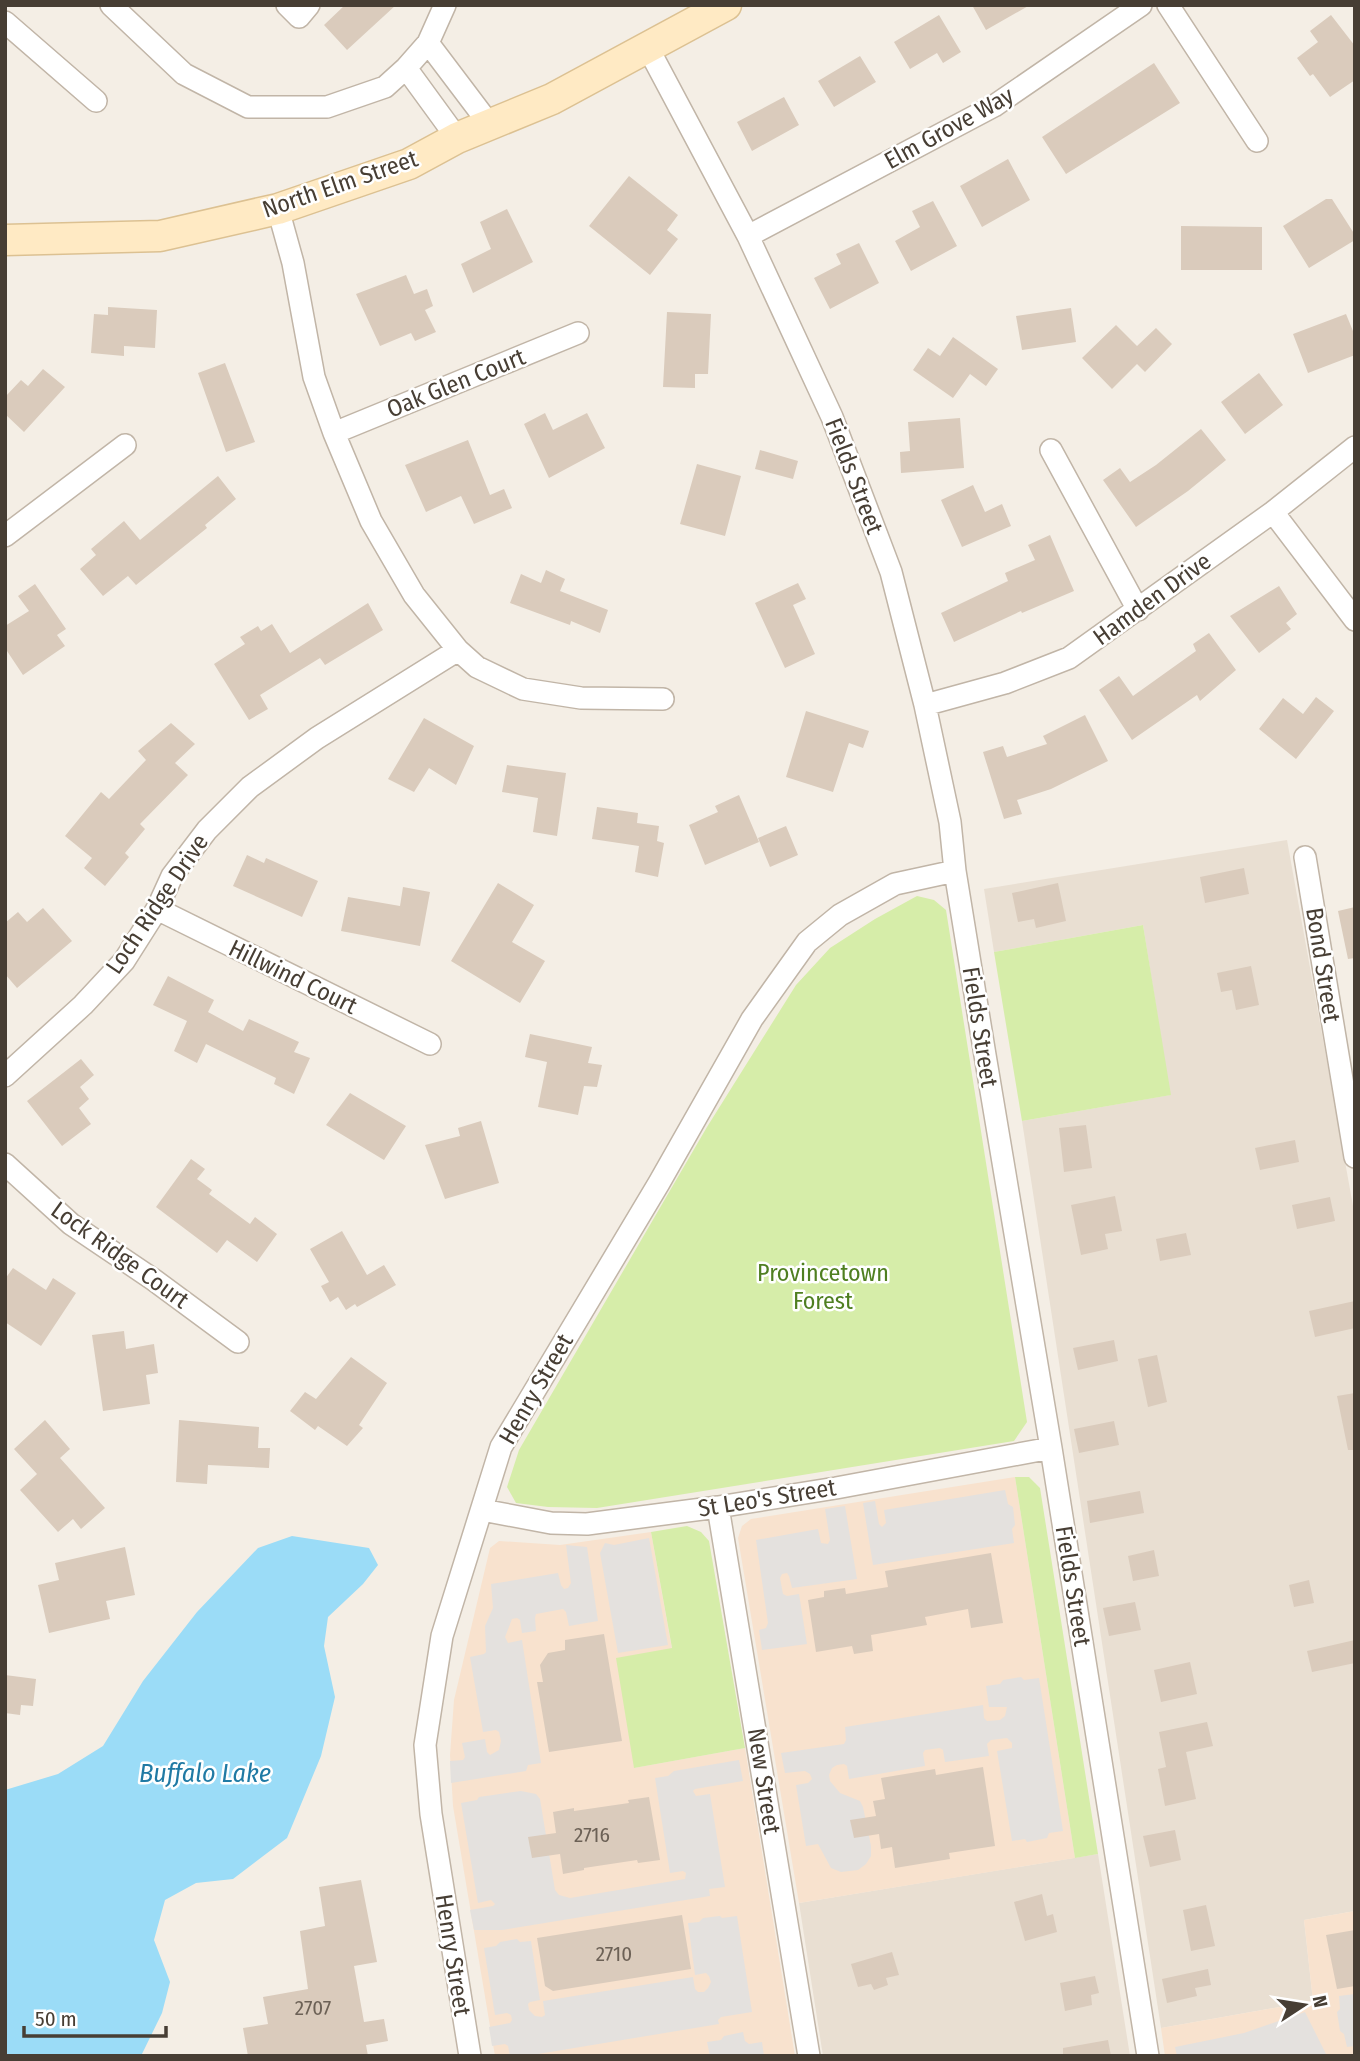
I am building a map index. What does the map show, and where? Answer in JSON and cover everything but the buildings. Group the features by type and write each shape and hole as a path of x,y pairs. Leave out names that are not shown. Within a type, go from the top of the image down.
{"main road":[{"name":"North Elm Street","path":"5,240 160,236 278,209 409,164 457,138 552,99 726,5"}],"street":[{"path":"111,5 184,74 248,107 327,107 385,87 428,43 445,5"},
{"path":"287,5 299,17 309,5"},
{"name":"Elm Grove Way","path":"748,236 994,106 1141,5"},
{"path":"1168,5 1257,141"},
{"path":"5,22 96,101"},
{"path":"428,43 491,125"},
{"name":"Fields Street","path":"648,48 748,236 832,417 891,572 925,705 950,822 1148,2056"},
{"path":"406,68 457,138"},
{"path":"278,209 293,263 314,377 334,433 371,521 414,595 457,650 477,667 523,689 581,698 663,699"},
{"name":"Oak Glen Court","path":"334,433 578,333"},
{"path":"5,536 125,445"},
{"name":"Hamden Drive","path":"925,705 1005,683 1069,658 1273,512 1355,447"},
{"path":"1051,450 1138,610"},
{"path":"1273,512 1355,621"},
{"name":"Loch Ridge Drive","path":"5,1076 83,1005 124,961 157,909 172,876 207,830 250,787 317,738 457,650"},
{"name":"Bond Street","path":"1306,857 1355,1157"},
{"name":"Henry Street","path":"470,2056 430,1814 425,1745 442,1636 501,1447 659,1183 752,1019 807,942 840,915 895,884 956,871"},
{"name":"Hillwind Court","path":"157,909 430,1044"},
{"name":"Lock Ridge Court","path":"5,1164 71,1224 238,1342"},
{"name":"St Leo's Street","path":"482,1510 574,1525 718,1507 836,1488 1051,1448"},
{"name":"New Street","path":"718,1507 809,2056"}],"shaded area":[{"path":"1287,840 1355,1217 1355,1911 1304,1920 1313,2001 1161,2028 1022,1121 1170,1095 1143,925 994,952 984,889"},
{"path":"1015,1477 1075,1858 799,1903 738,1538 742,1526 751,1519"},
{"path":"1005,1490 1008,1504 1013,1507 1014,1543 873,1565 863,1503 875,1501 879,1524 882,1527 886,1523 884,1510"},
{"path":"845,1506 857,1579 792,1588 787,1573 782,1574 780,1578 783,1594 799,1594 807,1644 762,1650 759,1630 766,1628 768,1623 756,1540 818,1529 821,1543 828,1544 830,1540 825,1509"},
{"path":"651,1532 672,1649 634,1768 745,1748 795,2056 495,2056 453,1806 450,1755 454,1700 490,1548 499,1541 560,1545"},
{"path":"649,1538 668,1645 618,1653 600,1553 605,1543 614,1545"},
{"path":"566,1545 587,1547 598,1621 569,1626 563,1609 536,1614 536,1631 522,1633 520,1620 512,1619 505,1637 508,1643 522,1640 541,1763 528,1765 526,1771 451,1783 450,1761 463,1760 465,1757 462,1743 485,1739 490,1755 499,1750 501,1741 496,1730 483,1732 470,1657 486,1652 485,1626 493,1608 491,1584 558,1573 561,1585 564,1589 568,1588 571,1583"},
{"path":"1021,1677 1024,1680 1039,1678 1063,1831 1049,1833 1047,1838 1027,1842 1025,1839 1012,1841 997,1751 1012,1748 1012,1743 1007,1738 991,1740 987,1744 989,1756 945,1762 943,1750 940,1748 925,1750 925,1766 849,1779 847,1766 837,1765 832,1768 830,1781 840,1793 860,1801 871,1856 858,1870 841,1872 831,1868 818,1844 806,1846 796,1785 808,1783 812,1779 805,1771 785,1773 781,1753 844,1744 845,1727 983,1705 984,1718 987,1721 1000,1720 1005,1716 1007,1707 989,1707 986,1686"},
{"path":"739,1760 743,1781 693,1791 696,1796 710,1794 725,1887 709,1889 710,1896 502,1930 474,1930 470,1910 495,1904 491,1900 478,1903 461,1803 477,1800 479,1797 521,1791 536,1794 540,1799 555,1890 559,1895 570,1898 685,1879 686,1873 683,1871 670,1873 655,1778 668,1776 674,1771"},
{"path":"1098,1854 1130,2056 823,2056 799,1903"},
{"path":"1355,1911 1355,2056 1165,2056 1161,2028 1313,2001 1304,1920"},
{"path":"720,1916 737,1916 752,2012 721,2017 719,2024 526,2056 510,2056 505,2044 492,2046 489,2027 510,2023 512,2020 507,2013 495,2015 484,1948 517,1939 520,1942 531,1941 540,2000 528,2004 529,2010 535,2016 542,2017 545,2015 543,2001 693,1977 695,1989 704,1992 711,1982 706,1973 695,1975 688,1923"},
{"path":"1355,1994 1355,2046 1347,2047 1344,2034 1340,2031 1337,2012 1340,2009 1339,1996"},
{"path":"1305,2012 1327,2056 1177,2056 1175,2047 1244,2033"},
{"path":"743,2032 745,2041 749,2044 762,2042 764,2056 710,2056 707,2042"}],"green space":[{"name":"Provincetown Forest","path":"917,896 934,900 946,910 1027,1422 1014,1441 597,1508 516,1503 507,1487 519,1450 707,1127 796,985 830,948"},
{"path":"1143,925 1171,1095 1022,1121 994,952"},
{"path":"1015,1477 1029,1477 1040,1488 1098,1854 1075,1858"},
{"path":"687,1526 701,1532 709,1541 745,1748 634,1768 616,1658 672,1648 651,1532"}],"water":[{"name":"Buffalo Lake","path":"292,1536 369,1548 378,1565 363,1584 328,1617 324,1646 335,1697 321,1756 287,1838 233,1879 196,1883 165,1900 154,1940 170,1982 162,2013 141,2056 5,2056 5,1790 58,1774 103,1746 143,1681 197,1612 258,1548"}]}
